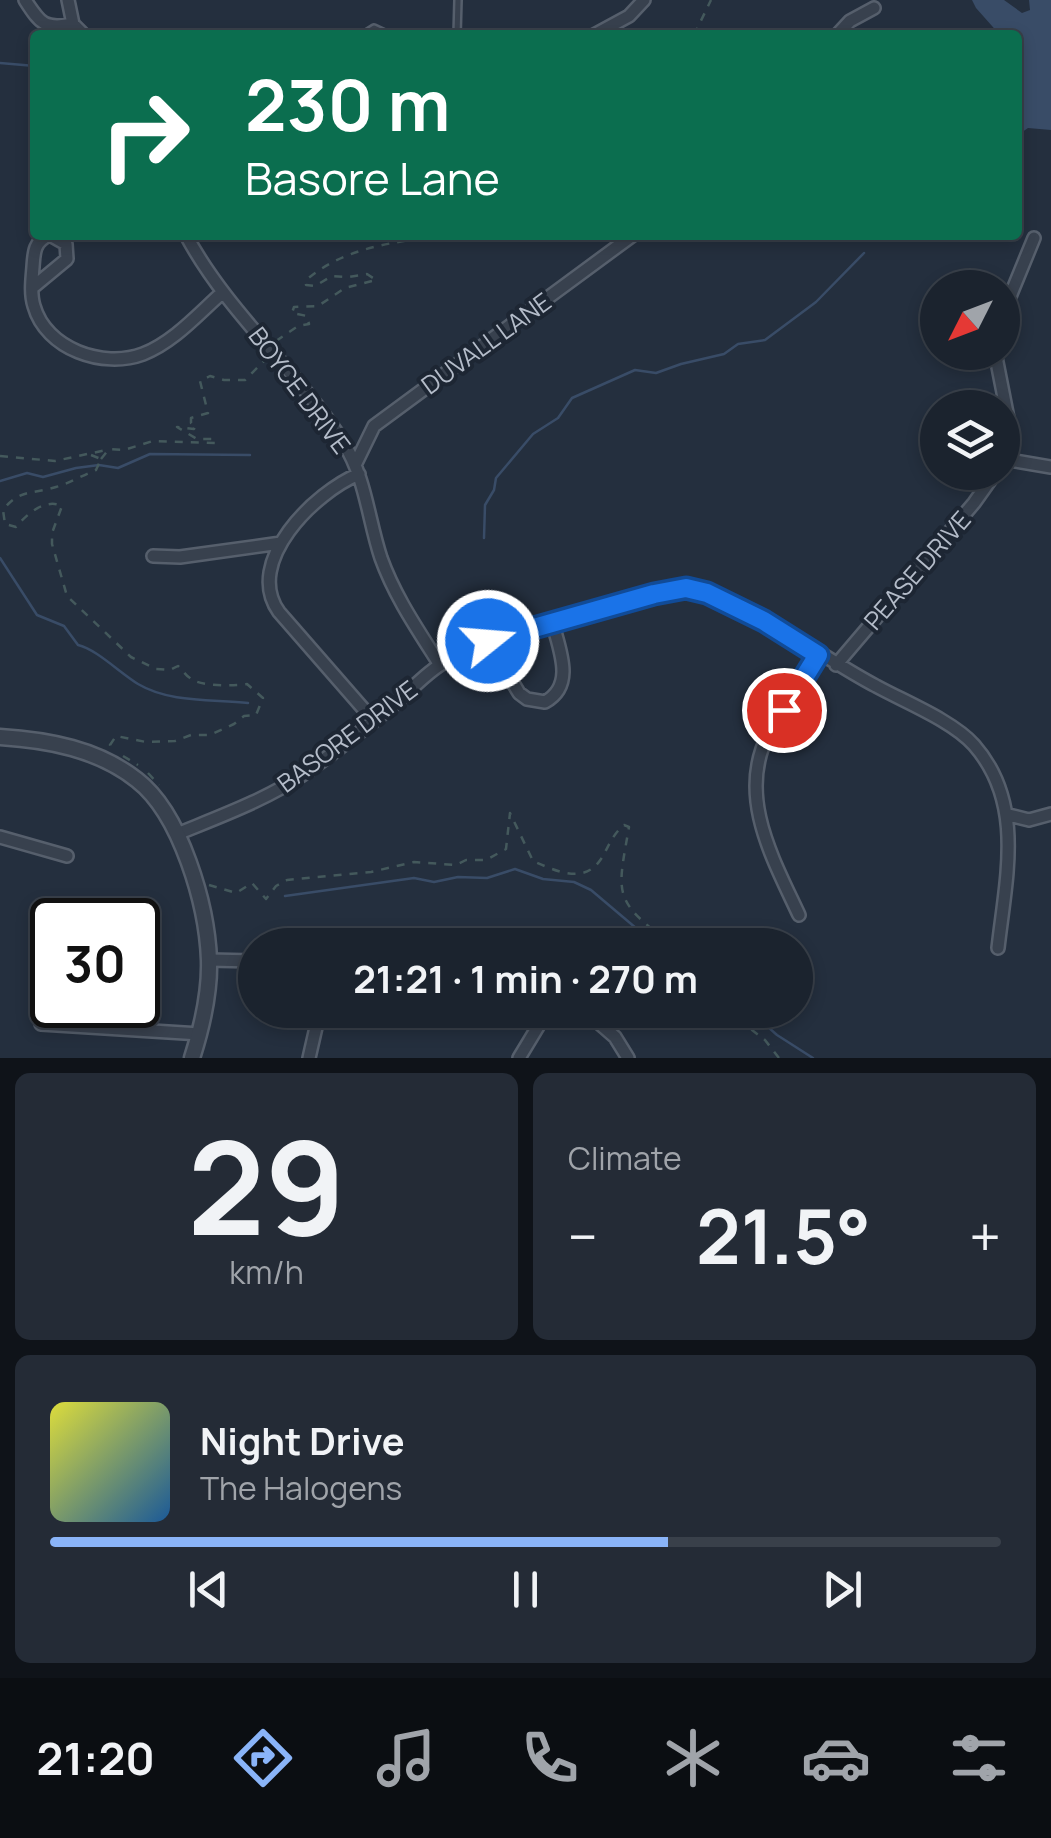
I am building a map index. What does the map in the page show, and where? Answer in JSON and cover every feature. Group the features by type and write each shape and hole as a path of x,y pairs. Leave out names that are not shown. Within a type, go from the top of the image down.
{"street":[{"path":"24,0 38,21 55,28 73,24"},
{"path":"68,0 73,24 79,30"},
{"path":"603,30 629,16 644,0"},
{"path":"842,30 874,8"},
{"path":"1020,272 1034,238"},
{"path":"40,240 34,252 32,288 38,318 62,343 101,359 124,360 168,341 223,292"},
{"path":"32,288 68,259 66,244 58,240"},
{"name":"BOYCE DRIVE","path":"189,240 223,292 343,442 357,469 394,592 440,665"},
{"name":"DUVALL LANE","path":"357,469 374,426 627,240"},
{"path":"1020,462 1051,467"},
{"path":"357,469 302,514 281,543 268,579 272,602 374,721"},
{"name":"PEASE DRIVE","path":"836,665 984,490"},
{"path":"152,556 180,557 281,543"},
{"name":"BASORE DRIVE","path":"177,834 268,794 305,773 440,665 488,641 686,588 707,593 764,621 972,742 992,772 1009,815 998,948"},
{"path":"488,641 520,693 527,699 544,702 559,691 563,680 552,621"},
{"path":"799,915 770,850 756,806 757,770 767,737 818,655"},
{"path":"0,736 64,745 120,768 150,792 177,834 199,898 209,960 200,1034 192,1058"},
{"path":"1009,815 1028,820 1051,814"},
{"path":"0,836 67,856"},
{"path":"209,960 238,961"},
{"path":"105,1028 200,1034"},
{"path":"309,1058 316,1028"},
{"path":"519,1058 537,1028"},
{"path":"605,1028 628,1058"}],"lane":[{"path":"457,30 458,0"}],"path":[{"path":"696,30 711,0"},
{"path":"0,456 55,461 109,449"},
{"path":"91,455 101,459 96,470 52,489 27,491 11,500 3,510 5,524 16,526 31,511 52,503 62,506 52,544 72,602 131,657 156,668 170,670 178,666 199,682 220,686 247,684 263,698 256,715 244,716 210,734 162,742 116,736 110,744 112,750 131,758 161,786"},
{"path":"204,876 211,887 236,893 249,883 256,884 266,898 287,880 370,872 414,862 446,866 486,860 506,849 510,812 533,862 576,875 594,868 624,824 629,827 620,890 627,903 654,928"},
{"path":"749,1028 779,1058"}],"water":[{"path":"972,0 1004,0 1022,13 1030,10 1029,0 1051,0 1051,130 1028,128 1022,132 1022,30 996,30"}],"waterway":[{"path":"0,63 30,66"},
{"path":"484,538 485,505 496,478 533,434 558,418 572,398 635,370 656,373 724,354 738,344 765,340 816,302 864,253"},
{"path":"0,481 27,473 43,477 99,465 118,468 150,454 250,455"},
{"path":"0,558 37,615 64,626 78,645 138,684 177,697 248,703"},
{"path":"285,896 414,878 434,882 458,877 487,878 515,869 543,879 574,882 591,890 636,928"},
{"path":"769,1028 813,1058"}],"route":[{"path":"488,641 686,588 707,593 764,621 818,655 784,710"}]}
